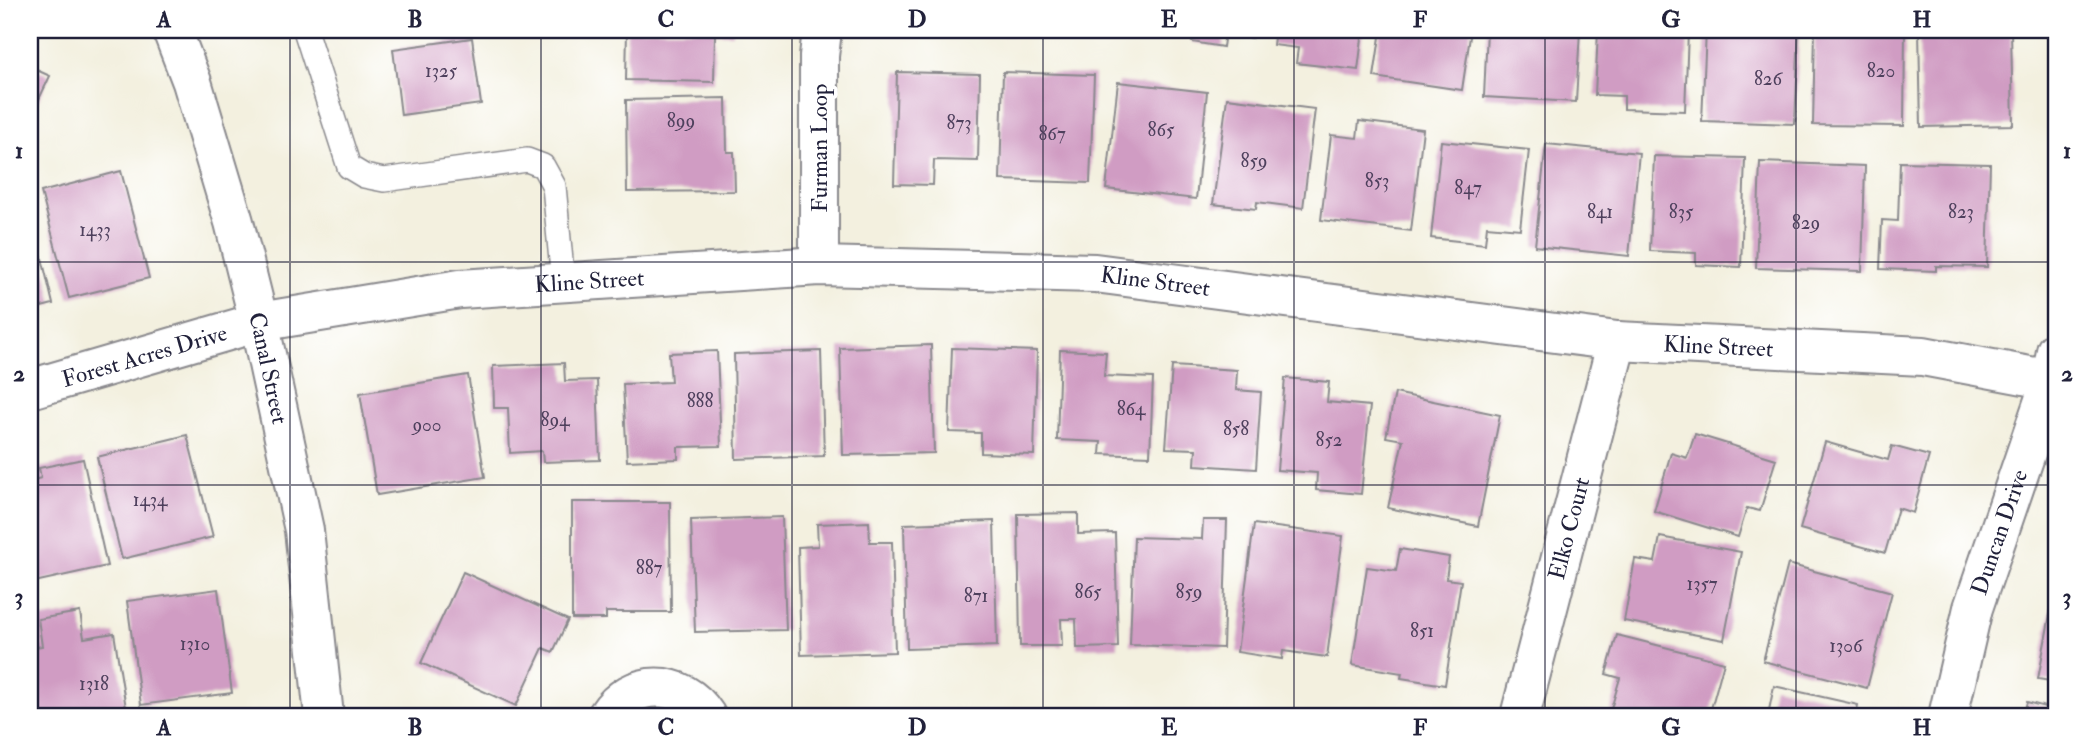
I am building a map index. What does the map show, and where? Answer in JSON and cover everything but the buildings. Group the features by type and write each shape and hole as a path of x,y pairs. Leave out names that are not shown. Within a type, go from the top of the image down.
{"street":[{"name":"Canal Street","path":"172,30 192,82 234,222 259,322 304,530 324,716"},
{"name":"Furman Loop","path":"819,265 819,56 822,30"},
{"name":"Kline Street","path":"259,322 460,289 819,265 1095,273 1617,341 1923,356 2053,366"},
{"name":"Forest Acres Drive","path":"30,389 259,322"},
{"name":"Elko Court","path":"1520,716 1617,341"},
{"name":"Duncan Drive","path":"1948,716 1973,608 2053,366"},
{"path":"607,716 614,704 634,692 656,687 679,692 698,704 706,716"}],"lane":[{"path":"305,30 349,167 364,177 384,180 527,160 543,166 554,186 563,282"}]}
